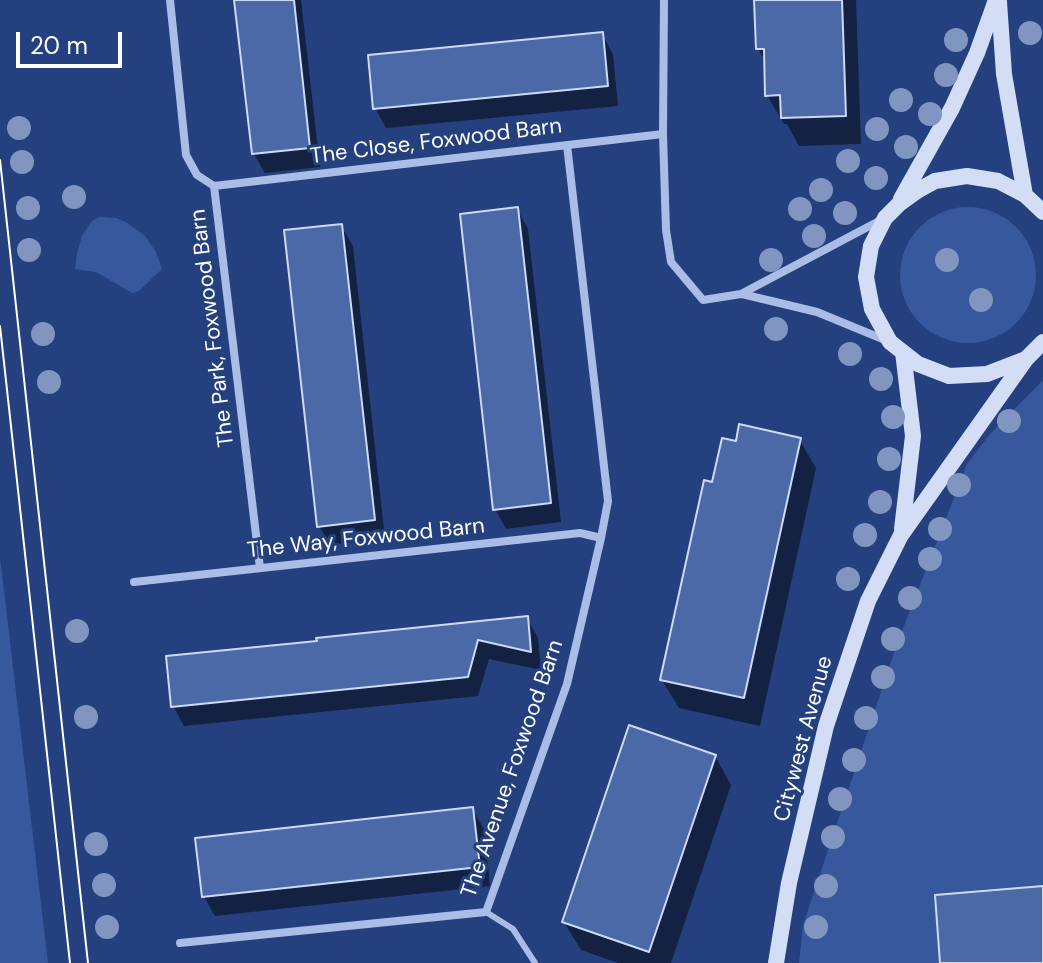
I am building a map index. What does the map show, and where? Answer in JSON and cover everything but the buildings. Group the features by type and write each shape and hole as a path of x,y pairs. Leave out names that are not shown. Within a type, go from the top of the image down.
{"main road":[{"path":"899,204 952,108 998,0"},
{"path":"998,0 1004,74 1037,206"},
{"path":"1037,206 998,181 967,176 935,181 899,204 885,218 871,246 866,277 872,309 896,347 918,364 949,376 987,374 1026,359 1043,342"},
{"name":"Citywest Avenue","path":"896,347 913,436 901,535"},
{"name":"Citywest Avenue","path":"776,963 789,883 826,726 868,601 901,535 1026,359"}],"street":[{"name":"The Park, Foxwood Barn","path":"170,0 186,155 197,175 214,186 260,568"},
{"path":"664,0 666,230 671,262 703,300 741,294 885,218"},
{"name":"The Close, Foxwood Barn","path":"214,186 663,134"},
{"name":"The Avenue, Foxwood Barn","path":"180,943 486,912 567,684 608,501 567,145"},
{"path":"741,294 817,312 896,347"},
{"name":"The Way, Foxwood Barn","path":"134,582 580,533 601,538"}],"lane":[{"path":"486,912 513,929 535,963"}],"shaded area":[{"path":"968,207 994,212 1016,227 1031,249 1036,275 1031,301 1016,323 994,338 968,343 942,338 920,323 905,301 900,275 905,249 920,227 942,212"},
{"path":"99,217 126,222 145,236 156,252 162,269 139,291 132,293 96,272 75,269 82,236 92,221"},
{"path":"1043,380 1043,886 935,895 940,963 799,963 803,925 897,644 967,464 990,434"},
{"path":"0,557 48,963 0,963"}],"tram line":[{"path":"0,160 88,963"},
{"path":"0,326 70,963"}]}
